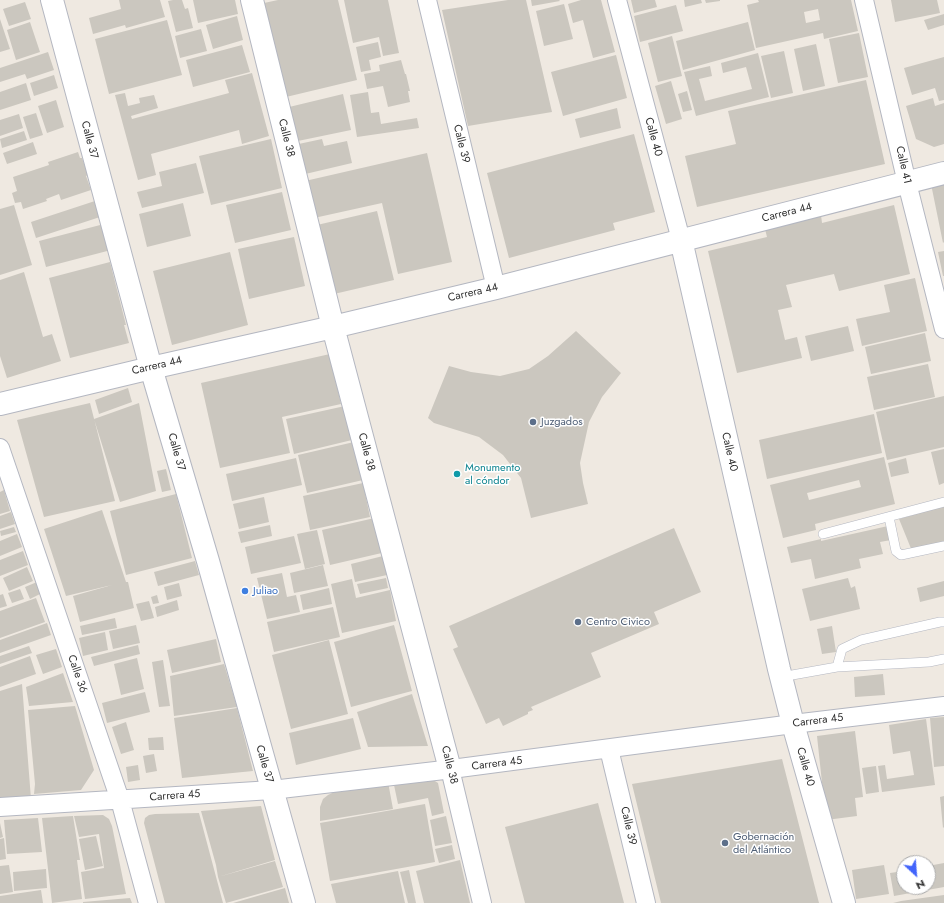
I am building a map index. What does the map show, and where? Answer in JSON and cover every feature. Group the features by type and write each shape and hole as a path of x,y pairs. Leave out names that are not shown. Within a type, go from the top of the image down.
{"street":[{"name":"Calle 37","path":"52,0 151,368 206,554 304,903"},
{"name":"Calle 38","path":"252,0 333,327 450,769 482,903"},
{"name":"Calle 39","path":"427,0 496,288"},
{"name":"Calle 40","path":"617,0 681,240 781,677 844,903"},
{"name":"Calle 41","path":"864,0 907,183 944,329"},
{"name":"Carrera 44","path":"0,404 496,288 944,173"},
{"name":"Calle 36","path":"0,448 120,800 148,903"},
{"name":"Carrera 45","path":"0,807 272,790 450,769 793,724 944,706"},
{"name":"Calle 39","path":"609,749 646,903"}],"lane":[{"path":"823,534 944,502"},
{"path":"889,516 896,551 901,555 944,546"},
{"path":"837,667 842,649 861,640 944,622"},
{"path":"781,677 837,667 944,660"}],"building":[{"path":"119,0 160,0 165,17 126,28 125,25 93,34 89,18 121,9"},
{"path":"182,0 185,9 188,8 193,28 176,32 168,1"},
{"path":"193,0 235,0 238,14 198,23"},
{"path":"278,0 338,0 357,80 286,97 264,3"},
{"path":"344,0 388,0 399,53 383,56 379,37 353,43"},
{"path":"508,0 526,0 552,112 468,126 442,10"},
{"path":"531,0 559,0 560,1 532,6"},
{"path":"581,0 601,0 615,52 593,58 583,20 573,23 568,4"},
{"path":"631,0 655,0 657,7 634,13"},
{"path":"684,0 701,0 702,3 685,7"},
{"path":"705,0 720,0 720,1 706,3"},
{"path":"758,0 851,0 858,31 824,39 823,33 756,48 747,5 759,2","holes":["818,9 820,20 806,23 804,12"]},
{"path":"891,0 937,0 940,13 895,22"},
{"path":"25,2 31,19 9,26 3,9"},
{"path":"564,4 573,39 544,46 536,11"},
{"path":"676,5 683,31 640,42 634,16"},
{"path":"944,14 944,25 928,30 924,20"},
{"path":"237,16 243,40 213,49 206,25"},
{"path":"0,19 10,49 0,52"},
{"path":"167,20 182,75 109,94 95,39"},
{"path":"30,22 40,52 16,60 7,30"},
{"path":"748,22 755,50 683,70 676,41"},
{"path":"201,29 207,51 180,58 175,36"},
{"path":"859,33 868,77 838,83 829,39"},
{"path":"672,36 682,76 658,82 648,43"},
{"path":"378,42 381,57 369,60 371,70 361,72 356,47"},
{"path":"816,44 825,86 803,91 794,49"},
{"path":"242,45 250,72 193,87 186,60"},
{"path":"784,51 793,93 771,98 761,56"},
{"path":"48,52 54,70 27,79 25,74 0,82 0,68"},
{"path":"758,53 769,97 696,116 684,72 710,66 712,76 699,79 705,101 752,89 746,67 723,73 721,63"},
{"path":"616,55 627,98 563,116 551,72"},
{"path":"944,57 944,100 939,101 935,88 912,95 904,68"},
{"path":"401,60 410,91 408,91 410,102 388,107 383,86 367,89 364,74 380,71 379,65"},
{"path":"252,73 269,136 242,144 239,130 151,154 156,175 138,180 115,95 125,93 128,106 140,103 139,98 154,95 158,108 131,116 132,119 229,93 225,80"},
{"path":"54,75 58,88 34,96 30,83"},
{"path":"866,80 885,164 697,207 685,156 736,144 728,111"},
{"path":"671,81 682,119 666,124 655,86"},
{"path":"26,83 31,100 0,110 0,92"},
{"path":"687,91 692,110 683,112 678,94"},
{"path":"368,92 371,113 379,112 381,124 417,118 419,128 357,137 350,95"},
{"path":"343,94 351,130 293,142 285,108"},
{"path":"933,98 935,106 944,103 944,144 934,147 916,139 906,106"},
{"path":"56,100 64,127 47,133 38,106"},
{"path":"617,108 621,128 580,138 575,119"},
{"path":"36,113 43,135 30,139 23,117"},
{"path":"19,114 23,128 0,136 0,120"},
{"path":"24,131 27,140 2,148 0,139"},
{"path":"634,134 655,212 613,223 615,230 509,258 487,173"},
{"path":"271,139 282,188 211,205 199,156"},
{"path":"322,139 324,146 347,141 352,163 301,175 294,145"},
{"path":"33,142 37,154 7,164 3,153"},
{"path":"78,152 80,158 82,158 88,175 86,176 91,190 61,200 59,194 46,199 47,201 23,209 21,202 15,203 12,193 17,191 13,177 49,165 48,162"},
{"path":"427,153 452,262 398,274 382,203 314,218 305,181"},
{"path":"196,163 204,193 142,208 137,192 162,186 159,172"},
{"path":"944,181 944,242 943,243 931,184"},
{"path":"282,192 291,230 235,243 226,205"},
{"path":"98,200 103,216 36,238 31,222"},
{"path":"183,203 191,236 147,247 139,214"},
{"path":"14,205 32,265 0,275 0,209"},
{"path":"894,205 910,274 839,291 834,274 786,285 792,307 778,310 785,340 797,337 802,358 737,373 708,251 767,237 765,229 821,215 822,223"},
{"path":"377,211 394,280 334,294 317,225"},
{"path":"104,224 111,250 46,267 39,241"},
{"path":"294,237 305,286 249,299 238,249"},
{"path":"944,251 944,276 943,276 938,252"},
{"path":"230,252 248,325 172,345 153,271"},
{"path":"110,262 129,343 70,358 49,278"},
{"path":"24,272 43,337 52,334 61,361 7,378 0,356 0,280"},
{"path":"915,278 927,331 862,346 856,319 890,312 884,285"},
{"path":"848,326 854,351 811,361 805,336"},
{"path":"576,331 621,373 602,397 589,422 580,463 588,504 531,518 521,478 503,455 479,437 434,423 428,418 449,366 471,372 500,376 529,369 548,356"},
{"path":"925,333 931,361 871,374 865,347"},
{"path":"330,354 341,404 282,417 290,453 220,468 201,383"},
{"path":"928,364 935,397 874,410 867,377"},
{"path":"128,388 132,402 99,414 95,400"},
{"path":"944,396 944,447 887,460 876,412"},
{"path":"90,403 115,501 44,517 17,420"},
{"path":"139,403 156,491 120,502 94,419"},
{"path":"345,406 352,440 294,454 286,419"},
{"path":"874,414 882,453 767,479 759,440"},
{"path":"354,442 363,480 307,493 298,455"},
{"path":"944,449 944,483 939,485 931,452"},
{"path":"884,457 895,504 815,524 816,530 783,538 770,485","holes":["859,480 861,487 809,500 807,493"]},
{"path":"296,458 302,485 232,501 226,474"},
{"path":"906,458 909,473 891,477 888,463"},
{"path":"166,469 171,490 162,492 157,471"},
{"path":"363,483 370,517 310,530 303,496"},
{"path":"4,490 10,511 0,514 0,492"},
{"path":"176,494 192,558 126,575 110,511"},
{"path":"264,497 269,522 239,529 233,504"},
{"path":"944,506 944,544 912,551 899,519"},
{"path":"102,510 126,582 128,582 134,608 80,622 73,596 112,585 66,596 44,529"},
{"path":"11,512 15,524 0,529 0,516"},
{"path":"379,517 386,552 330,565 322,530"},
{"path":"270,525 272,536 241,543 238,532"},
{"path":"888,526 891,540 880,542 883,554 859,559 861,568 815,579 811,559 791,563 787,547"},
{"path":"14,527 16,532 1,536 0,531"},
{"path":"674,528 701,592 654,612 659,624 591,653 601,677 531,707 533,710 528,712 528,714 503,726 499,718 486,724 453,649 458,647 449,626"},
{"path":"317,530 325,564 305,569 297,534"},
{"path":"17,534 22,547 0,556 0,541"},
{"path":"294,536 301,563 251,574 245,547"},
{"path":"23,551 28,565 0,576 0,560"},
{"path":"383,556 387,575 355,582 351,564"},
{"path":"195,561 199,575 158,586 154,572"},
{"path":"323,565 328,586 294,593 290,573"},
{"path":"27,567 33,581 9,591 3,578"},
{"path":"282,573 287,597 296,595 300,612 267,619 257,578"},
{"path":"386,578 388,588 360,594 357,584"},
{"path":"848,578 851,588 855,586 860,609 810,621 802,589"},
{"path":"352,579 356,598 390,590 396,621 342,633 331,584"},
{"path":"944,581 944,596 920,602 917,588"},
{"path":"37,582 42,593 30,599 25,587"},
{"path":"179,583 182,596 167,600 164,587"},
{"path":"329,588 332,604 303,610 300,595"},
{"path":"20,589 24,599 12,603 8,593"},
{"path":"3,594 7,606 0,608 0,595"},
{"path":"157,595 159,603 153,604 151,597"},
{"path":"36,598 45,622 0,638 0,611"},
{"path":"177,600 179,610 157,617 155,607"},
{"path":"149,601 154,618 141,621 136,604"},
{"path":"333,607 340,637 274,652 267,622"},
{"path":"115,618 117,628 82,635 80,626"},
{"path":"47,623 51,635 0,653 0,640"},
{"path":"136,625 140,643 113,649 109,631"},
{"path":"394,625 412,691 351,707 334,642"},
{"path":"832,626 836,652 822,654 817,629"},
{"path":"105,632 108,650 83,656 79,638"},
{"path":"216,639 221,662 172,673 167,650"},
{"path":"329,640 348,714 291,729 272,655"},
{"path":"138,645 140,654 94,666 91,657"},
{"path":"29,646 32,653 0,664 0,656"},
{"path":"56,649 62,667 43,674 36,655"},
{"path":"30,656 36,674 0,687 0,667"},
{"path":"137,658 144,689 121,695 114,664"},
{"path":"163,660 170,706 159,707 152,662"},
{"path":"224,664 237,707 174,716 170,676"},
{"path":"63,673 73,702 29,706 26,687"},
{"path":"883,674 885,695 855,697 854,677"},
{"path":"22,684 31,799 0,801 0,691"},
{"path":"145,692 150,712 107,723 102,703"},
{"path":"412,694 428,746 368,747 357,712"},
{"path":"75,706 94,770 81,790 34,794 35,784 28,710"},
{"path":"237,708 253,771 182,778 174,718"},
{"path":"944,717 944,766 934,767 930,718"},
{"path":"353,718 361,749 296,765 289,733"},
{"path":"926,719 935,785 882,792 878,766 885,765 887,779 914,775 910,751 893,754 889,725"},
{"path":"126,722 134,750 121,754 112,727"},
{"path":"855,731 863,797 855,798 857,816 826,820 817,736"},
{"path":"163,737 164,750 149,750 148,738"},
{"path":"154,754 157,771 146,773 143,756"},
{"name":"Gobernación del Atlántico","path":"782,759 819,903 661,903 632,784"},
{"path":"138,765 140,780 128,782 126,767"},
{"path":"876,766 879,792 866,794 862,768"},
{"path":"430,778 438,783 444,813 432,816 428,798 398,804 394,785"},
{"path":"388,782 393,809 320,821 320,807 323,799 328,795 336,791"},
{"path":"944,796 944,827 943,828 940,797"},
{"path":"598,803 624,903 525,903 505,827"},
{"path":"425,804 435,862 330,881 320,823"},
{"path":"261,806 275,860 218,877 201,811"},
{"path":"199,813 223,903 165,903 144,823 145,818 149,815 155,814"},
{"path":"103,815 109,819 112,826 126,894 85,899 81,872 104,868 99,834 79,837 74,816"},
{"path":"73,816 80,860 77,860 82,899 52,903 42,818"},
{"path":"446,816 452,843 435,846 430,820"},
{"path":"38,818 42,852 7,854 4,820"},
{"path":"0,823 3,837 0,838"},
{"path":"96,836 103,866 85,870 79,839"},
{"path":"4,838 6,859 0,860 0,839"},
{"path":"452,845 455,859 439,863 435,849"},
{"path":"460,860 470,903 424,903 416,871"},
{"path":"275,861 283,887 226,903 218,877"},
{"path":"944,863 944,887 936,888 936,864"},
{"path":"9,865 13,892 0,894 0,866"},
{"path":"884,865 889,894 856,899 852,870"},
{"path":"46,869 47,888 14,891 13,872"},
{"path":"409,870 416,903 408,903 400,872"},
{"path":"398,871 405,903 336,903 331,884"},
{"path":"896,872 896,895 900,895 894,896 890,873"},
{"path":"285,888 289,903 233,903"},
{"path":"41,890 43,903 0,903 0,896"},
{"path":"944,895 944,903 893,903 901,901"},
{"path":"130,898 132,903 83,903 83,902"}],"place":[{"name":"Juzgados","path":"533,422"},
{"name":"Monumento al cóndor","path":"457,474"},
{"name":"Juliao","path":"245,591"},
{"name":"Centro Civico","path":"578,622"},
{"name":"Gobernación del Atlántico","path":"725,843"}]}
